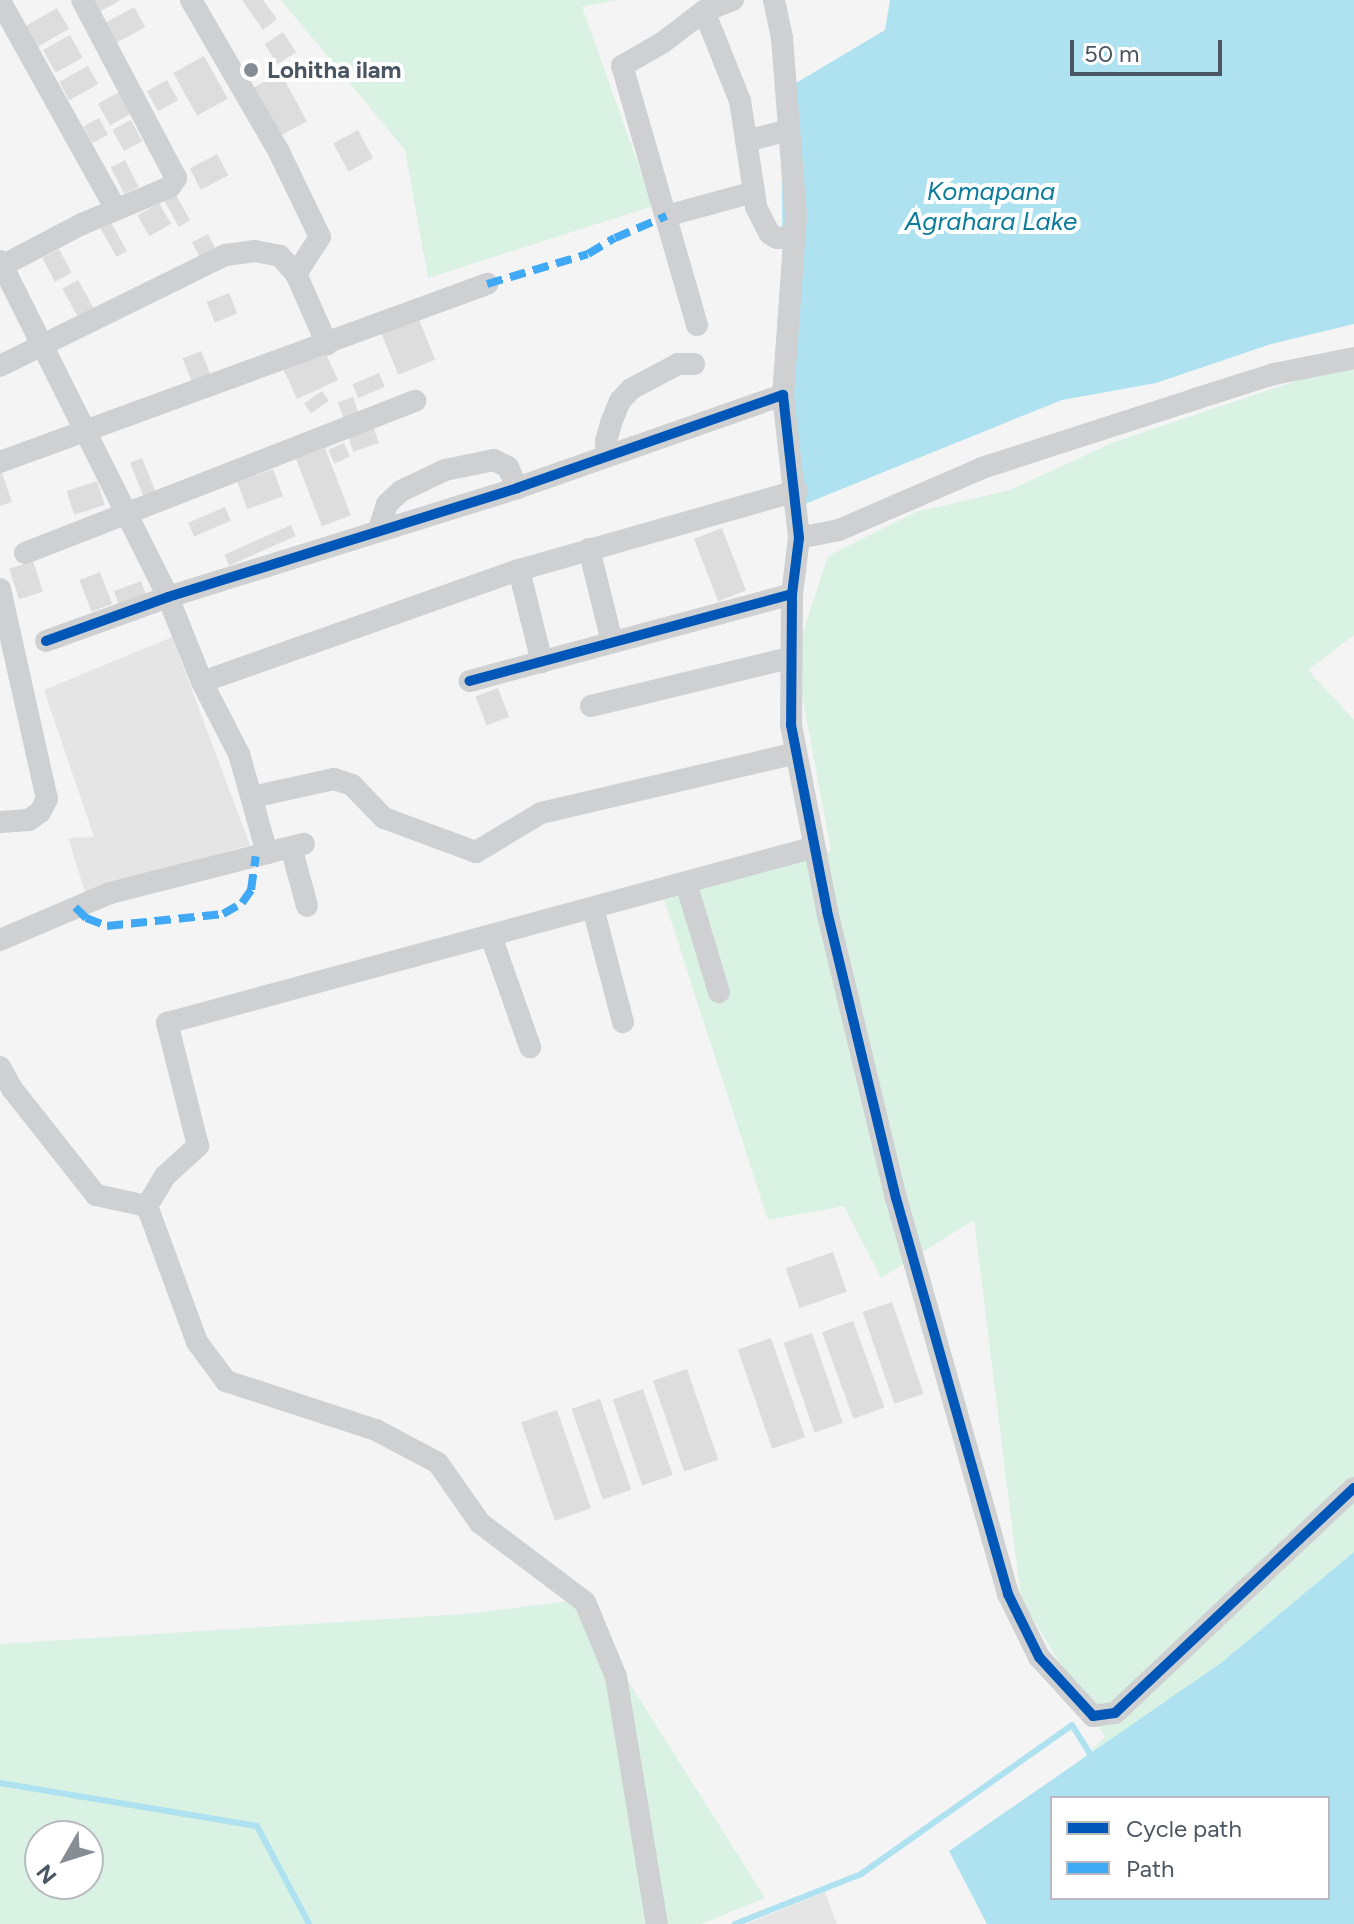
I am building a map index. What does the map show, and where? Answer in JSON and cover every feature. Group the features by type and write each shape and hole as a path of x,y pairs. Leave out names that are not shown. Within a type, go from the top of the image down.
{"street":[{"path":"82,0 176,178 170,187 1,264 168,597 202,682 239,754 267,853"},
{"path":"191,0 279,152 320,237 296,274"},
{"path":"697,325 622,66 662,43 704,11 733,0"},
{"path":"774,0 782,38 794,237 783,395 797,491 799,538 792,594 791,725 815,847 896,1198 1008,1594 1039,1657 1093,1716 1115,1713 1354,1488"},
{"path":"0,1 116,209"},
{"path":"704,11 740,101 756,207 770,234 777,238 794,237"},
{"path":"746,141 789,130"},
{"path":"666,216 754,192"},
{"path":"0,366 226,255 255,251 280,256 296,274 327,344"},
{"path":"0,462 87,433 487,284"},
{"path":"799,538 839,530 982,468 1274,374 1354,358"},
{"path":"607,456 606,441 611,423 620,401 631,389 678,364 694,364"},
{"path":"46,641 168,597 517,488 783,395"},
{"path":"25,553 415,401"},
{"path":"379,529 387,504 401,491 445,470 494,460 508,467 517,488"},
{"path":"202,682 519,570 797,491"},
{"path":"589,549 612,642"},
{"path":"519,570 542,662"},
{"path":"0,589 47,799 40,812 29,820 0,822"},
{"path":"470,681 792,594"},
{"path":"591,706 790,658"},
{"path":"252,797 334,779 352,785 384,818 476,852 541,813 796,753"},
{"path":"0,940 110,893 298,846 307,906"},
{"path":"147,1206 165,1176 198,1146 167,1023 815,847"},
{"path":"686,883 719,992"},
{"path":"593,908 623,1022"},
{"path":"491,936 530,1047"},
{"path":"0,1067 13,1090 96,1195 147,1206"},
{"path":"147,1206 197,1342 226,1381 376,1430 438,1463 480,1523 585,1602 616,1677 657,1924"}],"shaded area":[{"path":"172,637 250,845 85,892 68,838 94,837 44,690"},
{"path":"825,1892 837,1924 746,1924"}],"green space":[{"path":"281,0 616,0 582,7 653,206 428,278 405,150"},
{"path":"1354,367 1354,635 1308,670 1354,720 1354,1924 1009,1924 973,1862 1105,1737 1021,1599 974,1220 881,1278 844,1206 768,1220 663,896 831,851 795,657 828,556 916,512 1010,490 1114,442 1305,378"},
{"path":"577,1600 765,1898 701,1924 0,1924 0,1644 465,1614"}],"water":[{"name":"Komapana Agrahara Lake","path":"890,0 1354,0 1354,324 1271,344 1156,383 1062,400 785,512 781,92 885,30"},
{"path":"1354,1552 1354,1924 987,1924 949,1851 1221,1663"}],"building":[{"path":"85,0 121,0 94,15"},
{"path":"242,0 263,0 277,19 263,30"},
{"path":"134,7 145,27 115,44 104,23"},
{"path":"57,8 69,29 38,47 26,26"},
{"path":"283,32 296,52 278,64 265,44"},
{"path":"70,35 83,58 55,73 43,50"},
{"path":"204,56 228,99 197,116 173,73"},
{"path":"88,66 98,84 69,100 59,82"},
{"path":"281,73 307,122 277,138 251,89"},
{"path":"167,80 178,100 158,111 147,91"},
{"path":"119,92 131,114 110,126 98,104"},
{"path":"99,118 108,135 92,143 83,126"},
{"path":"131,120 142,141 124,151 112,130"},
{"path":"358,130 373,158 348,171 333,143"},
{"path":"217,154 228,175 201,190 190,169"},
{"path":"125,160 139,187 124,194 111,167"},
{"path":"176,195 190,220 179,227 165,201"},
{"path":"159,203 171,224 149,236 137,216"},
{"path":"108,217 127,251 116,257 98,223"},
{"path":"208,234 216,250 200,258 192,242"},
{"path":"59,249 72,273 55,282 42,258"},
{"path":"78,280 94,309 78,318 62,289"},
{"path":"229,293 237,313 215,322 207,302"},
{"path":"418,317 435,360 398,375 381,332"},
{"path":"324,350 338,380 297,399 283,369"},
{"path":"201,351 214,383 196,391 182,358"},
{"path":"379,373 385,387 358,398 352,384"},
{"path":"322,391 329,401 311,413 304,404"},
{"path":"353,397 360,417 345,422 338,402"},
{"path":"373,426 379,443 353,452 347,435"},
{"path":"344,443 350,457 334,463 328,450"},
{"path":"325,448 351,515 322,526 296,459"},
{"path":"142,458 155,490 143,495 130,463"},
{"path":"0,467 12,502 0,506"},
{"path":"273,469 283,496 247,509 237,482"},
{"path":"97,481 105,505 74,515 67,491"},
{"path":"225,507 231,521 194,536 188,523"},
{"path":"291,525 296,536 229,566 224,555"},
{"path":"722,528 746,591 718,601 694,539"},
{"path":"33,561 43,591 19,599 9,569"},
{"path":"100,572 112,604 92,612 79,580"},
{"path":"141,581 146,595 119,605 114,591"},
{"path":"498,688 509,717 487,726 476,697"},
{"path":"833,1252 847,1292 799,1308 786,1268"},
{"path":"892,1302 924,1394 894,1404 863,1312"},
{"path":"853,1321 884,1407 853,1419 822,1332"},
{"path":"812,1333 843,1423 815,1433 784,1343"},
{"path":"771,1338 805,1437 772,1449 738,1349"},
{"path":"687,1369 718,1460 684,1471 653,1381"},
{"path":"643,1389 673,1475 642,1485 613,1399"},
{"path":"600,1399 631,1490 603,1500 572,1409"},
{"path":"557,1410 591,1508 555,1521 521,1422"}],"waterway":[{"path":"735,1924 861,1874 1072,1725 1093,1758"},
{"path":"0,1783 257,1826 309,1924"}],"marked path":[{"path":"487,284 588,254 615,238 666,216"},
{"path":"75,907 86,918 107,926 223,914 242,903 251,890 256,856"}],"cycle path":[{"path":"46,641 168,597 517,488 783,395 799,538 792,594 470,681"},
{"path":"792,594 791,725 827,911 896,1198 1008,1594 1039,1657 1093,1716 1115,1713 1354,1488"}],"place":[{"name":"Lohitha ilam","path":"251,70"}]}
